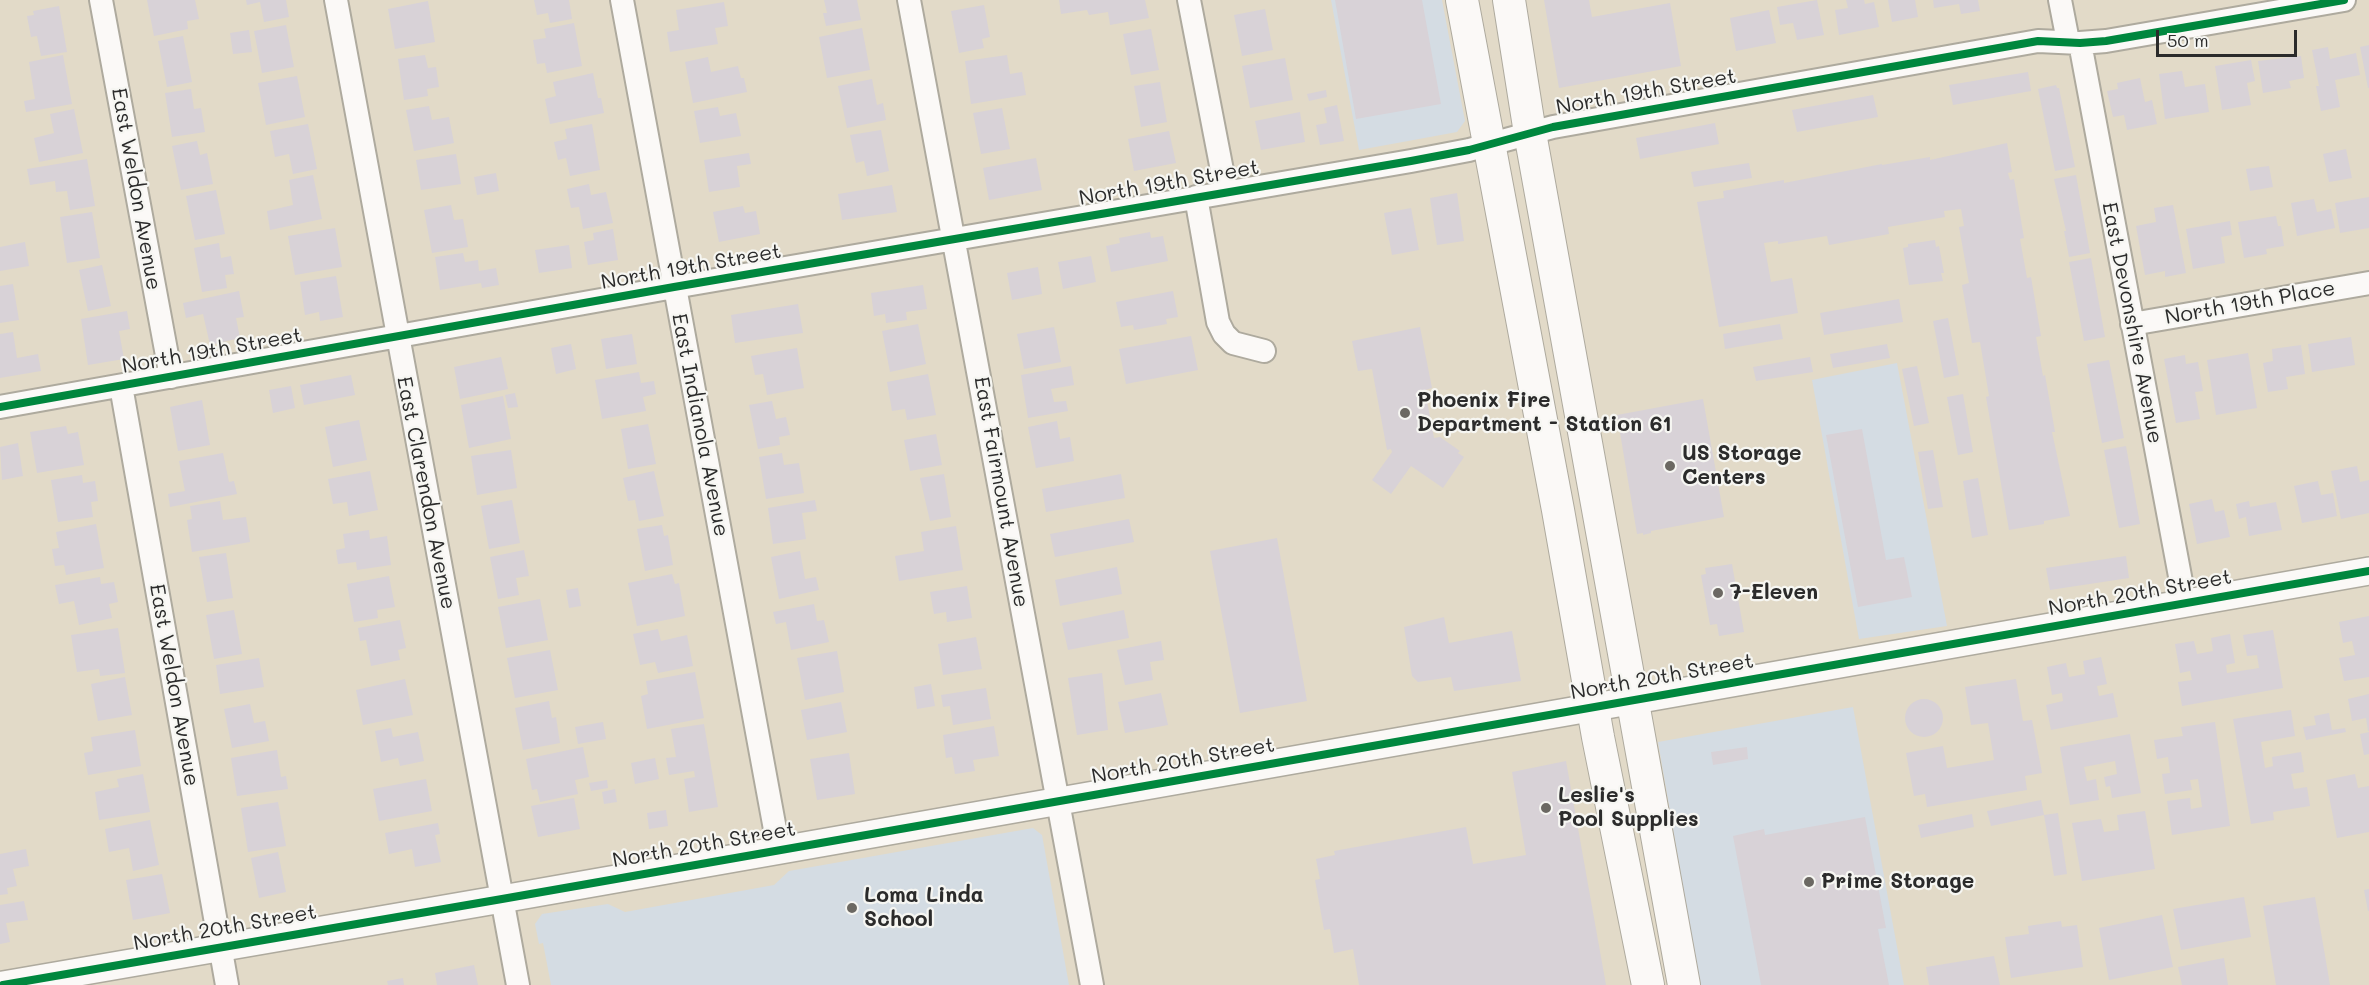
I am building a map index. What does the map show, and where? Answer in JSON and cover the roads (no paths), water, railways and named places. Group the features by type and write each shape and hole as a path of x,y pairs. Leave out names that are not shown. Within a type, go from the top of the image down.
{"main road":[{"path":"1462,0 1592,707 1648,985"},
{"path":"1509,0 1530,133 1684,985"}],"street":[{"name":"East Weldon Avenue","path":"102,0 171,377"},
{"name":"East Clarendon Avenue","path":"336,0 518,985"},
{"name":"East Indianola Avenue","path":"622,0 779,851"},
{"name":"East Fairmount Avenue","path":"909,0 1092,985"},
{"path":"1190,0 1226,191"},
{"name":"East Devonshire Avenue","path":"2060,0 2074,42 2132,324 2185,603"},
{"name":"North 19th Street","path":"0,407 674,287 1469,150 1553,127 2038,41 2106,41 2344,0"},
{"path":"1196,197 1218,322 1233,343 1264,351"},
{"name":"North 19th Place","path":"2132,324 2369,283"},
{"name":"East Weldon Avenue","path":"121,386 227,985"},
{"name":"North 20th Street","path":"3,985 2369,572"}],"place":[{"name":"Phoenix Fire Department - Station 61","path":"1405,413"},
{"name":"US Storage Centers","path":"1670,466"},
{"name":"7-Eleven","path":"1718,593"},
{"name":"Leslie's Pool Supplies","path":"1546,808"},
{"name":"Prime Storage","path":"1809,882"},
{"name":"Loma Linda School","path":"852,908"}]}
